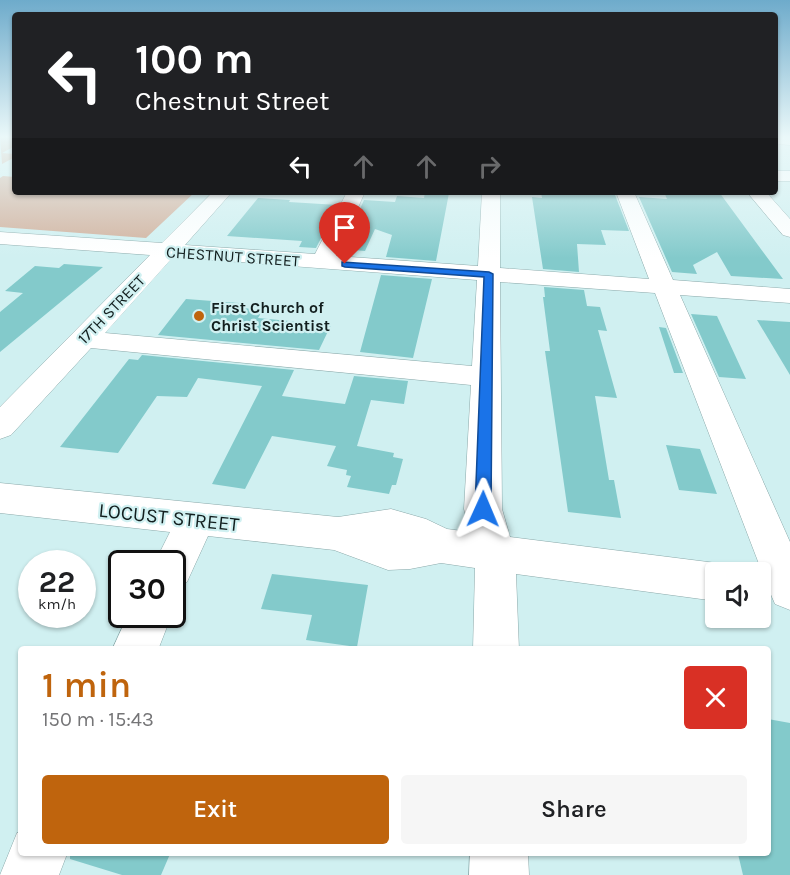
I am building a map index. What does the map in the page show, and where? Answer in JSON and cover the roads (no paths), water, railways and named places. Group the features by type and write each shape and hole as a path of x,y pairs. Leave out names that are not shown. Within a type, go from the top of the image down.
{"street":[{"name":"17TH STREET","path":"0,427 219,195"},
{"path":"322,262 355,195"},
{"path":"491,195 483,509 495,553 496,646"},
{"path":"626,195 790,591 771,590"},
{"path":"759,195 790,231"},
{"name":"CHESTNUT STREET","path":"0,238 790,296"},
{"path":"0,258 26,240"},
{"path":"82,339 486,377"},
{"name":"LOCUST STREET","path":"0,498 338,534 377,551 404,554 441,546 705,581"},
{"path":"181,550 196,520"},
{"path":"137,646 145,628"},
{"path":"28,875 37,856"},
{"path":"499,856 499,875"}],"place":[{"name":"First Church of Christ Scientist","path":"199,316"}]}
